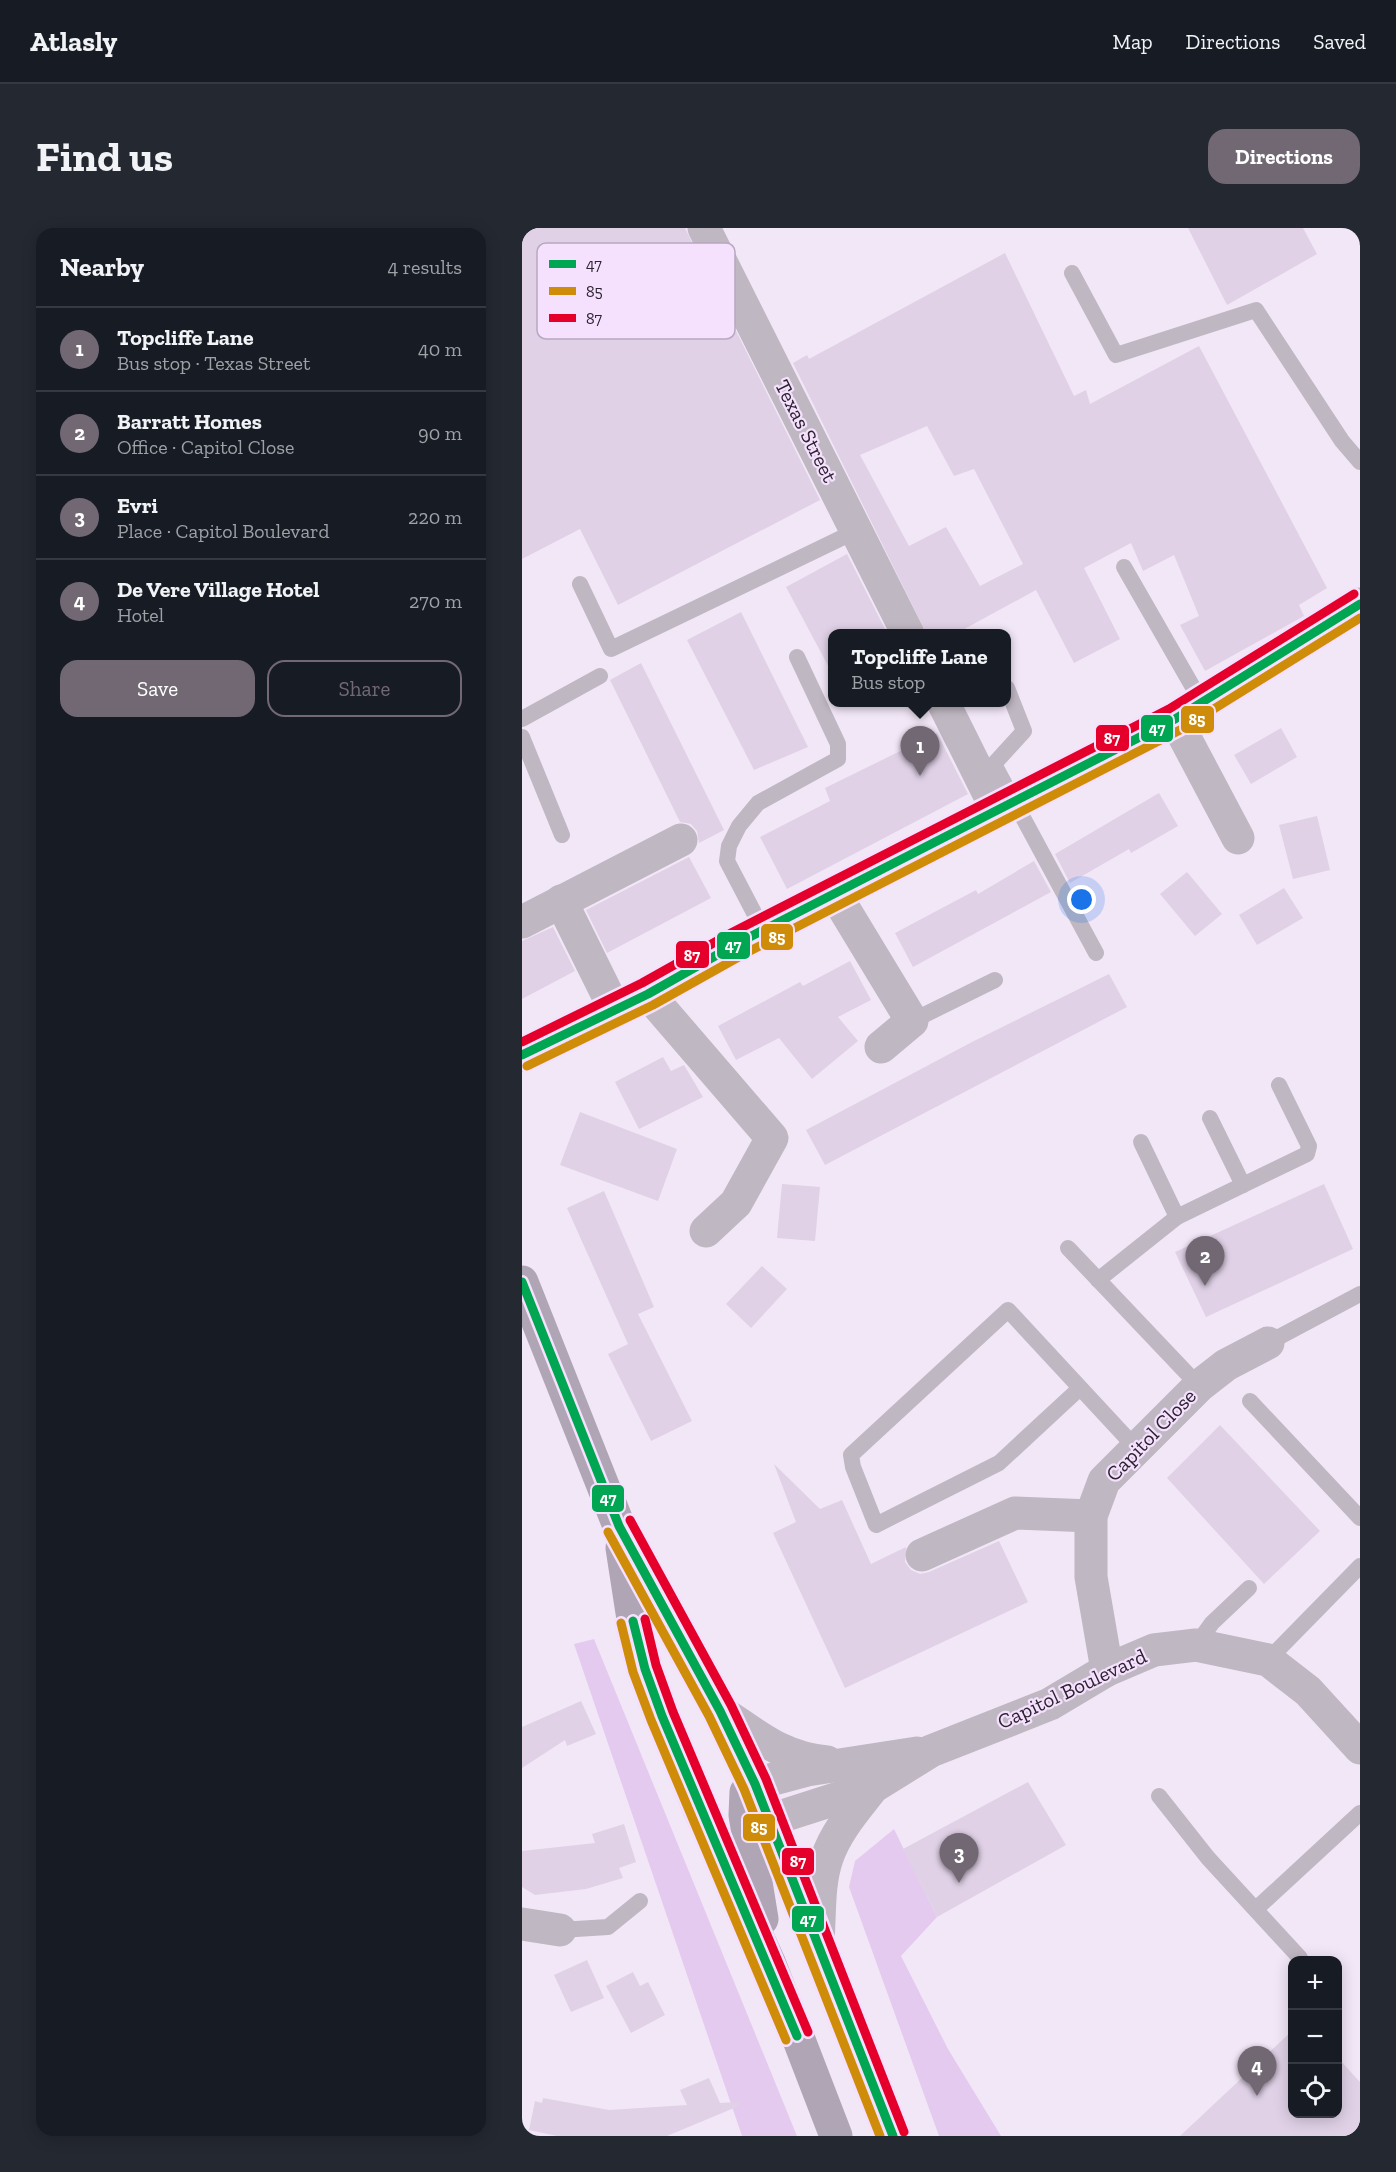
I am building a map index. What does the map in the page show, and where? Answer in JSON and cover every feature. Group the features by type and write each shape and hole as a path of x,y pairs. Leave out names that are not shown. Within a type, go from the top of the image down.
{"main road":[{"path":"522,1282 619,1526 720,1711 755,1784 746,1792 818,1942 893,2136"},
{"path":"619,1526 635,1632 662,1716 699,1809 769,1962 836,2136"},
{"path":"699,1809 757,1818"},
{"path":"757,1818 769,1962"}],"street":[{"name":"Texas Street","path":"704,228 712,243"},
{"name":"Texas Street","path":"735,290 906,629"},
{"path":"522,1055 648,994 763,930 1189,711 1360,604"},
{"path":"946,707 1005,805"},
{"path":"1189,711 1238,838"},
{"path":"522,922 681,840"},
{"path":"835,894 912,1021 881,1047"},
{"path":"561,901 615,1010"},
{"path":"648,994 772,1138 736,1203 706,1231"},
{"name":"Capitol Close","path":"1107,1671 1091,1577 1091,1516 1104,1481 1199,1386 1226,1365 1268,1343"},
{"path":"922,1555 1015,1513 1091,1516"},
{"name":"Capitol Boulevard","path":"757,1818 873,1786 931,1751 1050,1704 1107,1671 1154,1650 1196,1645 1268,1660 1308,1691 1360,1748"},
{"name":"Capitol Boulevard","path":"720,1711 779,1750 802,1760 844,1764"},
{"name":"Capitol Boulevard","path":"755,1784 807,1770 931,1751"},
{"name":"Capitol Boulevard","path":"818,1942 822,1877 827,1858 838,1833 873,1786"},
{"path":"522,1924 560,1930"}],"lane":[{"path":"1072,273 1116,356 1256,310 1342,441 1360,462"},
{"path":"580,584 611,649 856,531"},
{"path":"1124,567 1189,711"},
{"path":"763,930 728,861 729,846 739,826 758,802 838,759 838,744 797,657"},
{"path":"522,719 600,676"},
{"path":"1011,698 1024,730 994,764 1005,805 1096,952"},
{"path":"522,737 562,835"},
{"path":"912,1021 995,980"},
{"path":"1098,1280 1177,1217 1309,1151 1279,1085"},
{"path":"1210,1118 1243,1185"},
{"path":"1141,1142 1177,1217"},
{"path":"1068,1248 1199,1386"},
{"path":"1268,1343 1360,1294"},
{"path":"1080,1388 999,1463 876,1525 853,1467 851,1455 1008,1310 1136,1448"},
{"path":"1251,1401 1360,1518"},
{"path":"1268,1660 1360,1566"},
{"path":"1196,1645 1212,1623 1249,1588"},
{"path":"1159,1796 1208,1858 1298,1956"},
{"path":"1256,1909 1360,1813"},
{"path":"560,1930 608,1927 640,1901"}],"shaded area":[{"path":"594,1639 797,2136 742,2136 574,1644"},
{"path":"894,1829 937,1917 901,1956 948,2049 1001,2136 939,2136 849,1887 855,1861"}],"building":[{"path":"522,228 685,228 692,243 537,243 537,339 735,339 735,329 820,500 618,605 580,529 522,559"},
{"path":"1188,228 1303,228 1317,254 1227,305"},
{"path":"1005,253 1074,396 1086,390 1090,404 1199,346 1327,588 1299,605 1304,616 1205,671 1180,625 1199,616 1174,555 1143,571 1131,543 1084,568 1120,639 1074,663 1036,590 964,629 924,629 793,363 807,355 809,359","holes":["927,426 954,476 974,469 1023,564 980,586 946,527 909,546 860,455"]},
{"path":"847,554 885,629 828,629 828,666 786,587"},
{"path":"741,612 808,747 754,770 687,640"},
{"path":"641,663 724,830 699,843 697,831 691,824 680,822 610,680"},
{"path":"1281,728 1297,757 1251,784 1234,755"},
{"path":"937,733 968,794 787,889 760,837 830,801 825,788"},
{"path":"1159,793 1178,826 1131,853 1129,849 1070,883 1055,854"},
{"path":"1317,816 1330,870 1293,879 1279,825"},
{"path":"689,857 711,898 607,953 586,910"},
{"path":"1034,861 1051,892 913,967 895,933 976,890 978,894"},
{"path":"1187,872 1222,914 1195,936 1160,894"},
{"path":"1284,888 1303,918 1257,945 1239,915"},
{"path":"553,927 575,971 522,999 522,941"},
{"path":"850,961 871,1000 838,1017 858,1041 812,1079 779,1038 736,1060 718,1026 800,982 803,986"},
{"path":"1109,974 1127,1007 825,1165 806,1130 972,1042"},
{"path":"663,1057 671,1071 684,1065 703,1097 639,1129 615,1082"},
{"path":"580,1112 677,1149 658,1201 560,1165"},
{"path":"782,1184 820,1187 815,1241 777,1238"},
{"path":"1324,1184 1353,1249 1206,1317 1175,1252"},
{"path":"604,1191 654,1307 638,1314 692,1421 651,1441 608,1354 628,1344 567,1208"},
{"path":"762,1266 787,1289 751,1328 726,1304"},
{"path":"1220,1425 1320,1531 1264,1584 1167,1478"},
{"path":"774,1464 820,1509 842,1500 871,1564 906,1547 905,1562 911,1570 920,1574 999,1541 1028,1602 845,1688 773,1533 796,1522"},
{"path":"581,1701 596,1734 567,1746 565,1740 522,1768 522,1727"},
{"path":"1028,1782 1066,1845 937,1917 903,1849"},
{"path":"624,1824 636,1862 619,1868 623,1878 586,1889 535,1895 522,1887 522,1851 595,1843 592,1834"},
{"path":"587,1960 604,1998 571,2012 554,1975"},
{"path":"633,1972 640,1986 648,1982 665,2015 631,2033 606,1986"},
{"path":"1288,2035 1288,2118 1342,2118 1342,2062 1360,2082 1360,2136 1180,2136"},
{"path":"709,2078 720,2103 738,2102 739,2106 667,2136 557,2136 529,2130 535,2101 542,2103 543,2098 609,2110 687,2105 680,2090"}],"transit line":[{"name":"87","path":"522,1042 642,983 733,932 1169,709 1354,594"},
{"name":"47","path":"522,1055 648,994 738,943 1175,719 1360,604"},
{"name":"85","path":"527,1066 653,1005 744,954 1180,730 1360,618"},
{"name":"47","path":"522,1282 619,1526 720,1711 755,1784 893,2136"},
{"name":"87","path":"630,1520 731,1705 766,1779 904,2132"},
{"name":"85","path":"608,1532 709,1716 744,1789 880,2136"},
{"name":"87","path":"645,1619 656,1665 673,1712 808,2032"},
{"name":"47","path":"633,1621 645,1669 662,1716 797,2036"},
{"name":"85","path":"621,1623 633,1672 651,1720 786,2040"}],"place":[{"name":"Topcliffe Lane","path":"920,776"},
{"name":"Barratt Homes","path":"1205,1286"},
{"name":"Evri","path":"959,1883"},
{"name":"De Vere Village Hotel","path":"1257,2096"}]}
